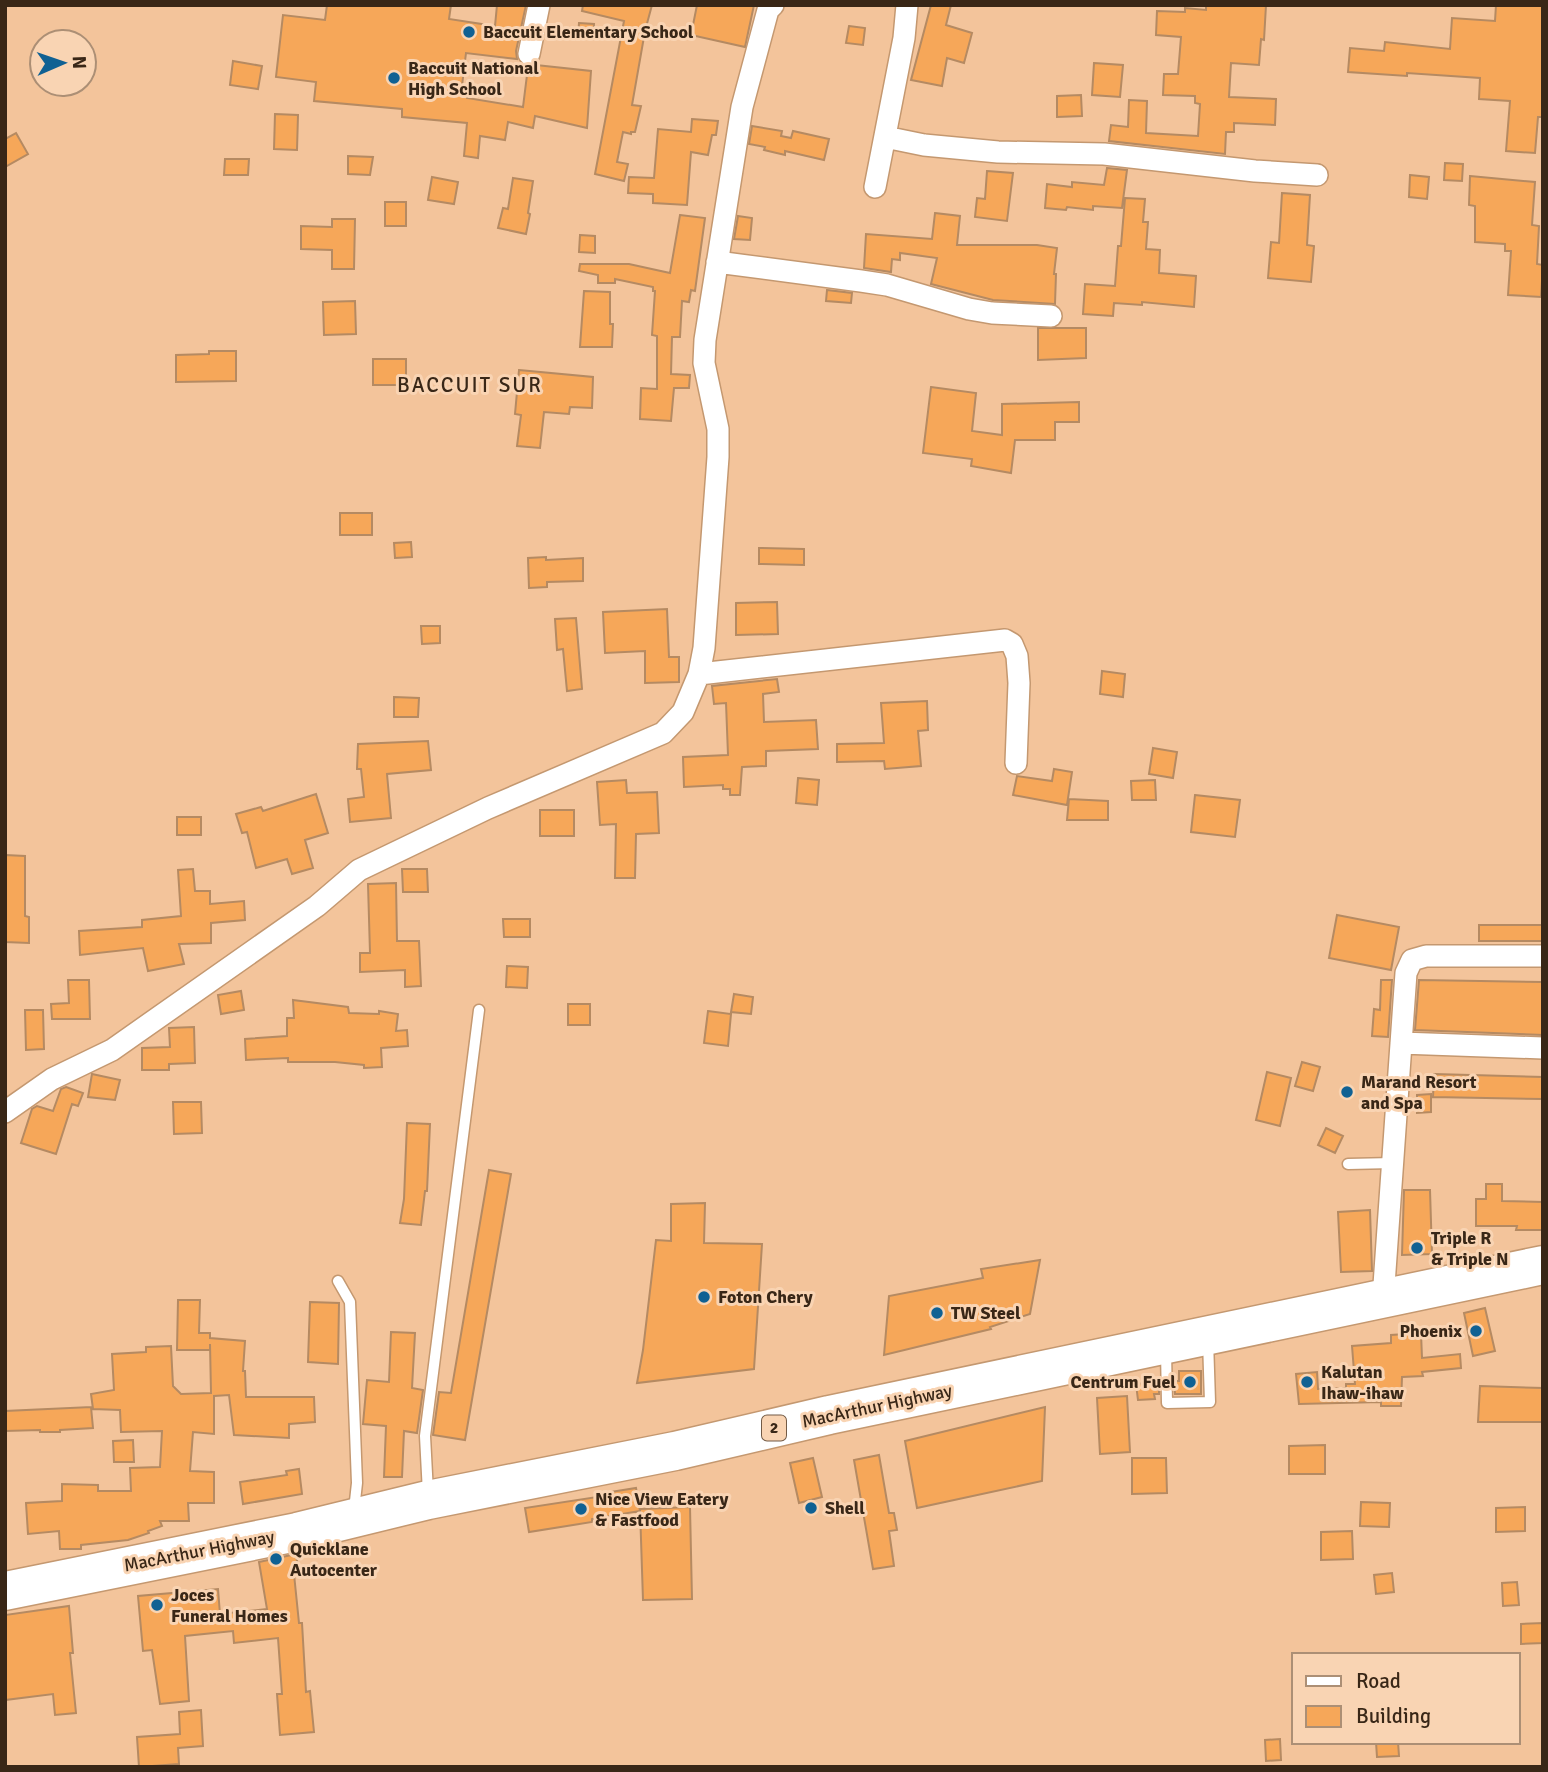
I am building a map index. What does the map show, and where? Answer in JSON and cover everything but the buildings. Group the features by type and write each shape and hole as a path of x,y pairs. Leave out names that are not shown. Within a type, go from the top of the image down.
{"highway":[{"name":"MacArthur Highway","path":"5,1591 285,1534 428,1500 675,1451 829,1415 1543,1265"}],"street":[{"path":"529,54 539,5"},
{"path":"5,1112 52,1079 112,1050 317,906 359,870 488,808 663,733 683,712 699,674 704,648 719,429 704,363 716,262 742,107 756,49 768,10 773,5"},
{"path":"875,187 904,38 907,5"},
{"path":"885,137 924,145 998,152 1104,154 1255,171 1317,175"},
{"path":"716,262 861,281 992,313 1051,316"},
{"path":"699,674 1005,639 1012,644 1018,665 1016,763"},
{"path":"1383,1298 1406,973 1412,960 1426,956 1543,956"},
{"path":"1401,1043 1543,1048"}],"lane":[{"path":"428,1500 425,1436 479,1010"},
{"path":"1349,1164 1393,1163"},
{"path":"338,1281 350,1302 357,1483 354,1517"},
{"path":"1166,1345 1167,1403 1210,1402 1208,1336"}],"place":[{"name":"Baccuit Elementary School","path":"469,32"},
{"name":"Baccuit National High School","path":"394,78"},
{"name":"Marand Resort and Spa","path":"1347,1092"},
{"name":"Triple R & Triple N","path":"1417,1248"},
{"name":"Foton Chery","path":"704,1297"},
{"name":"TW Steel","path":"937,1313"},
{"name":"Phoenix","path":"1476,1331"},
{"name":"Centrum Fuel","path":"1190,1382"},
{"name":"Kalutan Ihaw-ihaw","path":"1307,1382"},
{"name":"Shell","path":"811,1508"},
{"name":"Nice View Eatery & Fastfood","path":"581,1509"},
{"name":"Quicklane Autocenter","path":"276,1559"},
{"name":"Joces Funeral Homes","path":"157,1605"}],"district":[{"name":"BACCUIT SUR","path":"470,385"}]}
